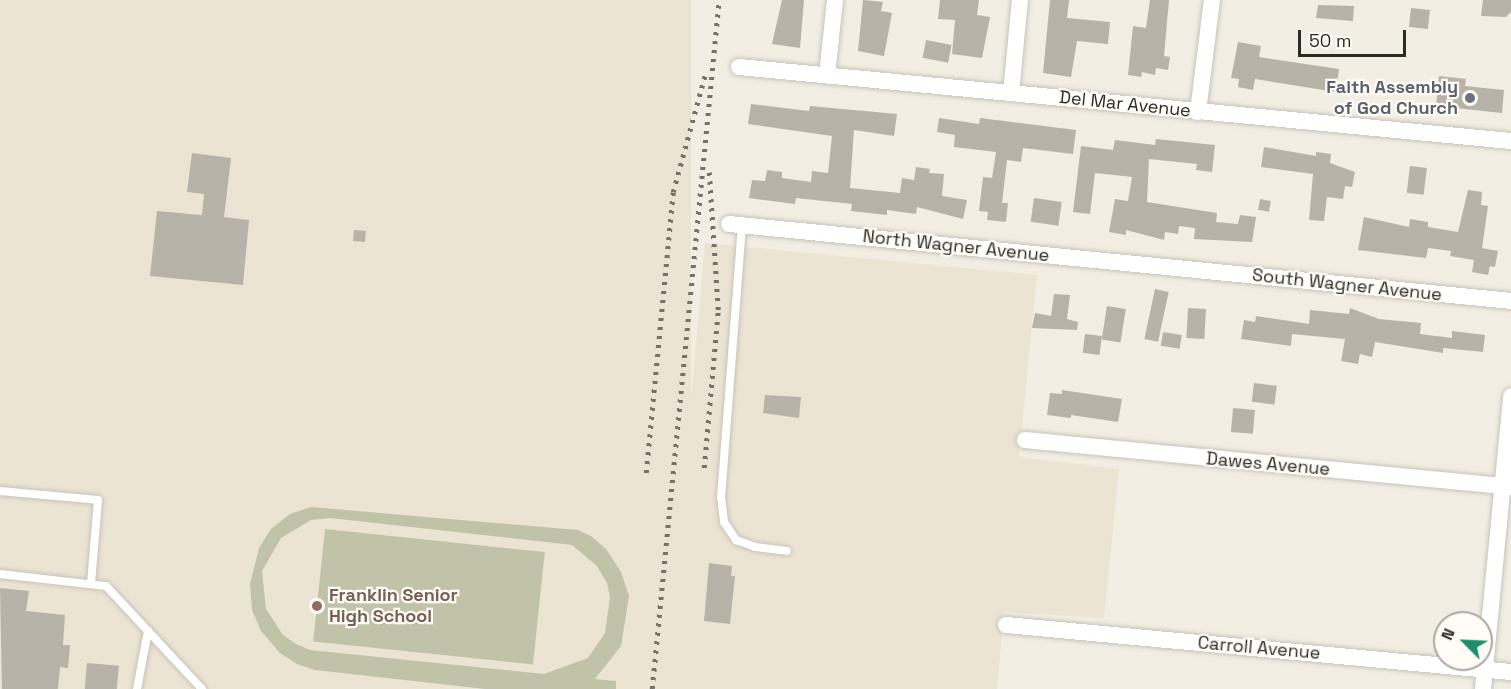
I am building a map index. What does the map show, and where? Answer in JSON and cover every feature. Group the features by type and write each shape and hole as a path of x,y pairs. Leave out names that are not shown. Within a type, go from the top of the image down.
{"street":[{"path":"827,75 835,0"},
{"path":"1011,93 1020,0"},
{"path":"1198,112 1212,0"},
{"name":"Del Mar Avenue","path":"739,67 1511,141"},
{"name":"North Wagner Avenue","path":"735,225 1182,268"},
{"name":"South Wagner Avenue","path":"1182,268 1511,301"},
{"path":"1492,611 1507,486 1511,396"},
{"name":"Dawes Avenue","path":"1025,440 1507,486"},
{"name":"Carroll Avenue","path":"1006,625 1433,665"},
{"path":"1483,689 1485,671"},
{"name":"Carroll Avenue","path":"1493,671 1511,672"}],"lane":[{"path":"735,225 721,497 724,522 736,540 755,548 787,551"},
{"path":"0,491 98,500 91,584"},
{"path":"0,574 105,586 202,689"},
{"path":"137,689 148,631"}],"shaded area":[{"path":"0,0 691,0 691,689 0,689"},
{"path":"705,243 1037,275 1019,457 1119,469 1104,618 1004,612 997,689 665,689"}],"green space":[{"path":"311,507 578,530 591,536 606,549 621,572 629,596 621,646 595,679 616,681 616,689 485,689 315,670 297,664 280,653 261,631 252,610 250,584 259,548 271,529 290,514","holes":["330,518 572,545 597,566 607,583 610,597 605,633 588,658 544,674 310,650 283,635 266,609 262,571 281,538 311,520"]},
{"path":"325,529 545,552 533,664 313,641"}],"building":[{"path":"782,0 804,0 800,48 772,44"},
{"path":"863,0 883,2 881,11 892,13 884,56 858,51"},
{"path":"940,0 979,0 977,15 990,17 982,58 952,54 955,20 938,19"},
{"path":"1050,0 1069,0 1067,18 1110,22 1108,44 1077,41 1071,77 1043,73"},
{"path":"1150,0 1169,0 1164,56 1170,57 1168,70 1156,68 1155,75 1142,72 1141,77 1128,75 1133,26 1146,28"},
{"path":"1483,0 1511,0 1511,12 1506,17 1481,16"},
{"path":"1318,5 1354,6 1353,21 1316,18"},
{"path":"1411,8 1430,10 1428,29 1409,27"},
{"path":"926,40 952,45 948,63 923,58"},
{"path":"1238,42 1261,46 1259,57 1339,69 1336,92 1255,79 1253,90 1238,87 1239,79 1231,78"},
{"name":"Faith Assembly of God Church","path":"1439,76 1466,79 1465,86 1504,90 1502,113 1436,106"},
{"path":"751,104 809,111 810,106 897,114 894,136 854,130 850,188 900,193 902,178 914,180 916,167 930,169 929,173 944,174 942,196 967,200 963,219 917,207 916,214 887,210 887,215 851,211 852,204 796,198 795,204 749,198 752,180 765,181 767,170 782,172 782,178 811,182 812,171 828,173 832,136 748,124"},
{"path":"939,118 979,124 980,118 1076,130 1073,154 1023,148 1021,162 1007,160 1002,203 1008,203 1006,222 987,220 988,212 979,211 983,177 992,178 996,152 954,147 955,135 937,132"},
{"path":"1156,139 1215,145 1212,172 1196,170 1197,164 1149,159 1147,202 1217,213 1216,222 1238,224 1240,215 1256,217 1252,242 1194,239 1195,228 1179,226 1178,234 1165,232 1164,240 1126,230 1126,235 1109,232 1115,199 1128,201 1132,177 1095,173 1090,214 1073,212 1081,146 1113,150 1115,140 1155,145"},
{"path":"1264,147 1316,156 1316,152 1331,154 1330,163 1355,172 1352,187 1345,186 1343,199 1327,197 1324,221 1309,220 1313,174 1261,167"},
{"path":"192,153 231,158 224,217 249,220 243,285 150,276 157,211 202,215 204,194 187,192"},
{"path":"1410,166 1427,168 1424,195 1407,193"},
{"path":"1468,190 1482,192 1481,205 1488,206 1482,248 1498,251 1495,267 1490,266 1488,275 1472,272 1474,260 1450,256 1451,251 1428,248 1426,258 1358,250 1364,217 1409,227 1410,219 1428,222 1428,227 1458,232"},
{"path":"1034,198 1062,202 1058,226 1031,222"},
{"path":"1260,199 1271,201 1269,212 1258,210"},
{"path":"354,230 366,231 365,242 353,241"},
{"path":"1155,289 1169,292 1158,342 1144,339"},
{"path":"1054,294 1070,295 1067,319 1078,322 1077,330 1032,328 1035,313 1051,316"},
{"path":"1107,306 1126,309 1120,343 1102,340"},
{"path":"1188,308 1206,309 1204,339 1186,338"},
{"path":"1350,308 1379,319 1421,323 1420,334 1452,338 1452,331 1485,335 1483,352 1443,348 1443,353 1375,342 1372,357 1360,354 1358,364 1341,361 1345,339 1292,334 1291,346 1241,339 1244,320 1255,322 1256,316 1309,324 1310,310 1349,314"},
{"path":"1163,332 1182,335 1180,349 1161,346"},
{"path":"1085,334 1102,336 1100,355 1083,353"},
{"path":"1254,383 1277,386 1275,405 1252,402"},
{"path":"1062,390 1122,399 1118,422 1071,415 1071,418 1047,415 1050,393 1062,394"},
{"path":"765,395 801,397 799,418 763,413"},
{"path":"1233,408 1255,410 1253,434 1231,432"},
{"path":"709,563 732,566 731,576 735,576 730,624 704,621"},
{"path":"0,588 29,591 26,611 65,615 63,645 70,645 68,668 60,667 58,689 2,689"},
{"path":"87,663 119,666 117,689 85,689"}],"railway":[{"path":"652,689 719,0"},
{"path":"646,473 673,192 706,71"},
{"path":"704,468 718,310 709,172"}],"place":[{"name":"Faith Assembly of God Church","path":"1470,98"},
{"name":"Franklin Senior High School","path":"317,606"}]}
